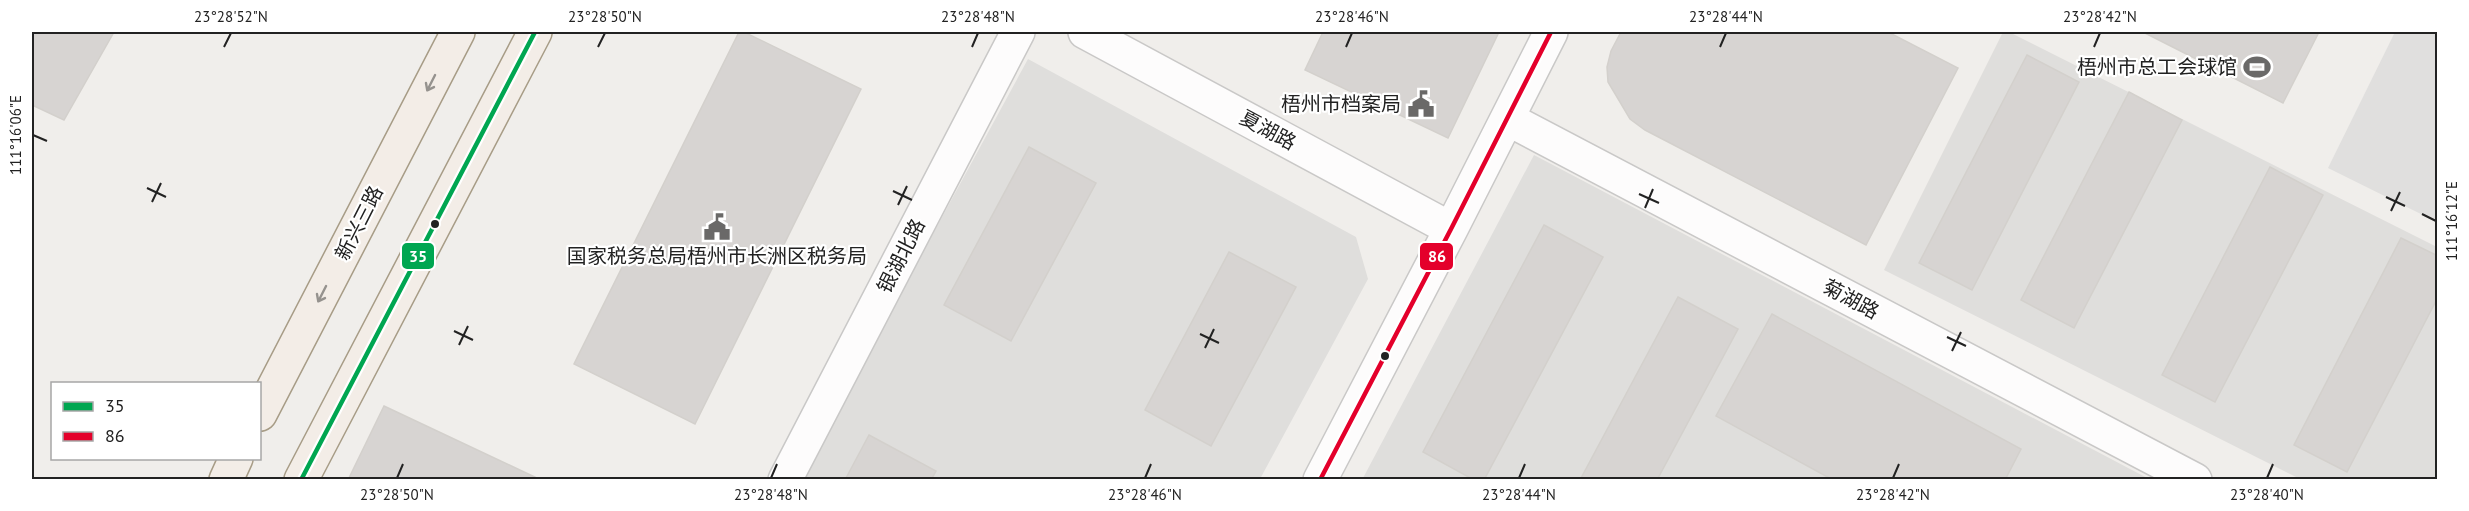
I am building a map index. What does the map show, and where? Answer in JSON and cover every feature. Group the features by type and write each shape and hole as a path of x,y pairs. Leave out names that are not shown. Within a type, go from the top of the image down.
{"main road":[{"name":"新兴三路","path":"261,412 458,32"},
{"path":"301,480 535,32"},
{"path":"225,480 235,460"}],"street":[{"name":"银湖北路","path":"785,480 1018,32"},
{"name":"夏湖路","path":"1085,32 1451,229"},
{"path":"1320,480 1551,32"},
{"name":"菊湖路","path":"1508,119 2194,480"}],"shaded area":[{"path":"2003,32 2009,32 2437,247 2437,479 2300,479 1884,270"},
{"path":"2395,32 2437,32 2437,222 2328,168"},
{"path":"1028,59 1356,237 1368,279 1260,479 799,480"},
{"path":"1534,155 2149,479 1362,480"}],"building":[{"path":"32,32 114,32 64,120 32,105"},
{"name":"国家税务总局梧州市长洲区税务局","path":"739,32 744,32 861,89 695,424 574,364"},
{"name":"梧州市档案局","path":"1323,32 1499,32 1448,138 1305,70"},
{"path":"1621,32 1888,32 1958,68 1866,245 1645,130 1630,119 1608,82 1607,67 1611,51"},
{"name":"梧州市总工会球馆","path":"2143,32 2319,32 2283,103"},
{"path":"2027,55 2079,82 1972,290 1919,263"},
{"path":"2129,92 2182,120 2074,328 2021,300"},
{"path":"1029,147 1096,183 1011,341 944,305"},
{"path":"2270,167 2323,195 2215,402 2162,375"},
{"path":"1544,225 1603,257 1484,480 1474,480 1423,452"},
{"path":"2401,238 2438,256 2438,297 2347,472 2294,445"},
{"path":"1229,252 1296,287 1211,446 1145,410"},
{"path":"1678,297 1738,329 1657,480 1580,480"},
{"path":"1772,314 2021,449 2005,480 1833,480 1716,416"},
{"path":"384,406 541,480 348,480"},
{"path":"869,435 936,471 931,480 845,480"}],"transit line":[{"name":"35","path":"301,480 535,32"},
{"name":"86","path":"1320,480 1551,32"}],"place":[{"name":"梧州市总工会球馆","path":"2257,67"},
{"name":"梧州市档案局","path":"1421,104"},
{"name":"国家税务总局梧州市长洲区税务局","path":"717,227"}]}
